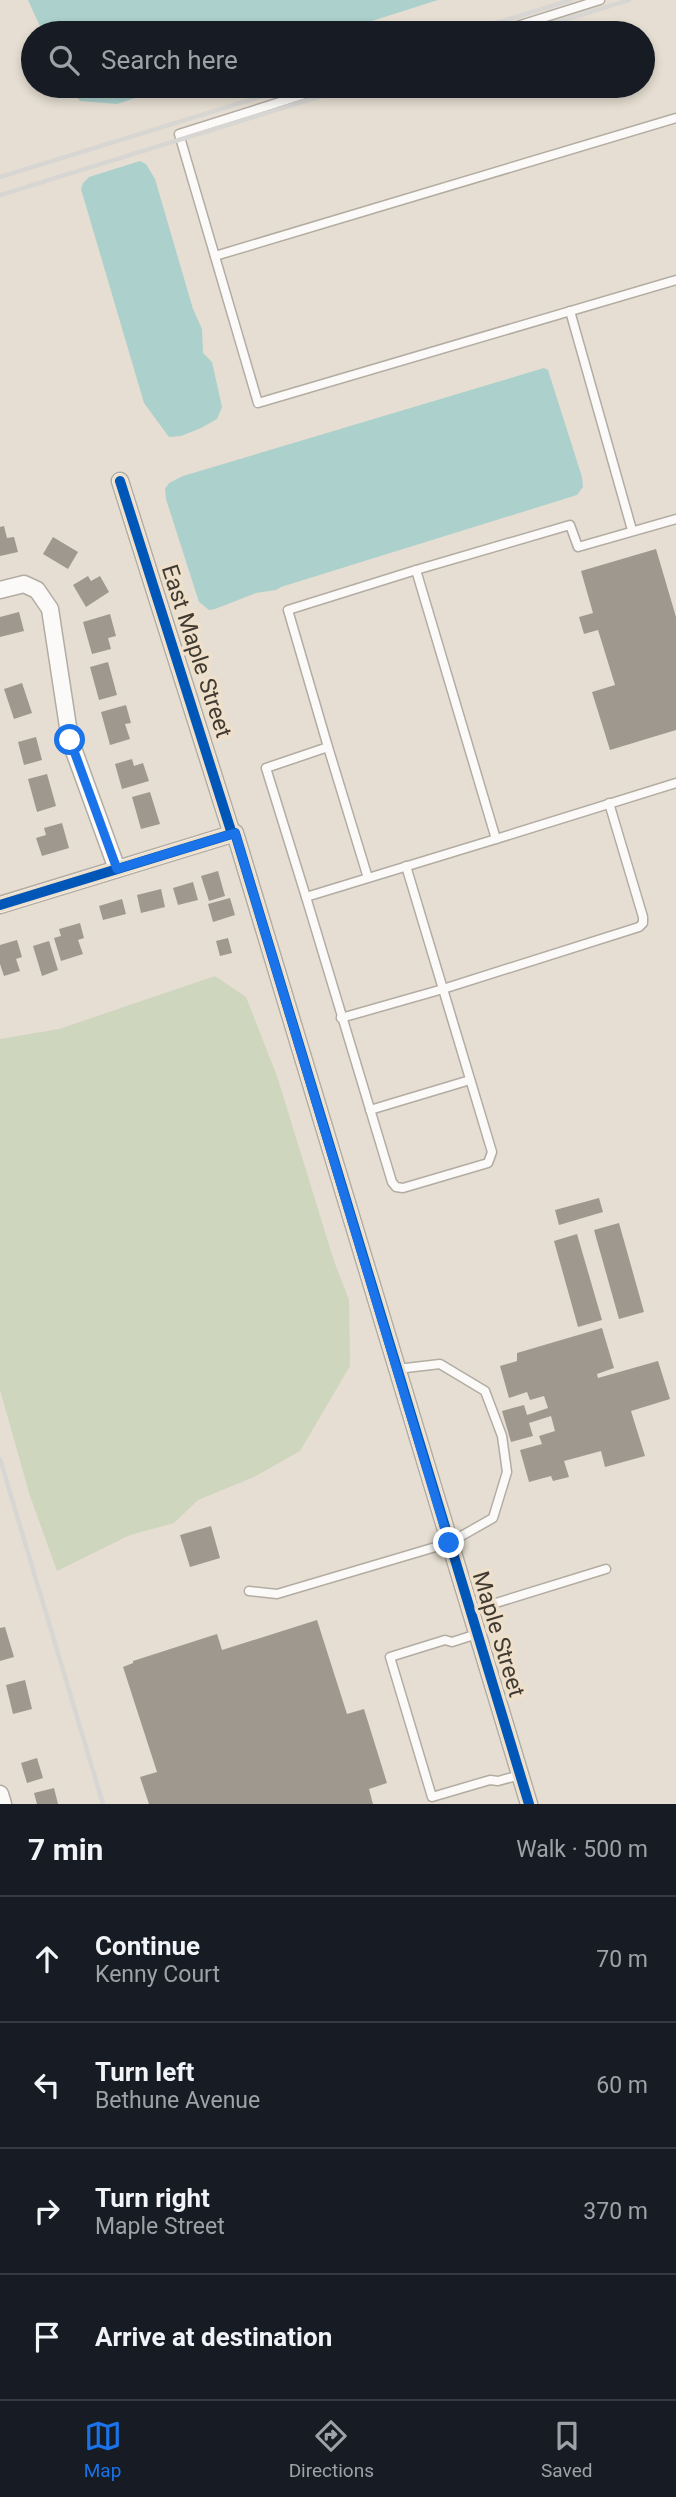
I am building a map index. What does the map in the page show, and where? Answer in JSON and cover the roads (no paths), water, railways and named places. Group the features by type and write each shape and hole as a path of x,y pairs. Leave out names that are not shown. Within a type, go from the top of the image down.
{"street":[{"name":"East Maple Street","path":"120,481 233,833"},
{"path":"0,590 24,584 37,590 51,609 70,740 117,869"},
{"path":"0,905 233,833"},
{"name":"Maple Street","path":"233,833 520,1775 524,1803"},
{"path":"0,1794 3,1804"}],"lane":[{"path":"533,21 600,0"},
{"path":"293,98 179,134 258,403 676,280"},
{"path":"215,256 676,118"},
{"path":"570,311 632,530"},
{"path":"368,878 288,610 570,525 578,547 676,519"},
{"path":"415,570 496,839"},
{"path":"328,747 266,768 391,1182 396,1187 403,1188 488,1163 492,1152 406,866"},
{"path":"306,897 676,783"},
{"path":"341,1017 443,989 639,927 643,923 643,917 609,803"},
{"path":"370,1110 470,1080"},
{"path":"248,1591 277,1594 449,1543 493,1518 507,1472 502,1436 485,1391 440,1364 396,1369"},
{"path":"470,1611 606,1569"},
{"path":"477,1634 452,1642 446,1640 390,1657 432,1797 490,1780 498,1782 520,1775"}],"water":[{"path":"28,0 438,0 372,21 38,21"},
{"path":"78,98 135,98 117,104 80,101"},
{"path":"140,161 146,164 155,179 193,309 202,329 203,353 212,362 222,407 217,419 181,436 169,437 144,403 81,189 89,177"},
{"path":"544,368 548,370 582,477 583,487 577,495 276,590 256,593 215,609 209,610 199,602 166,499 165,489 169,483 183,476"}],"railway":[{"path":"503,21 571,0"},
{"path":"561,21 629,0"},
{"path":"0,177 256,98"},
{"path":"0,195 315,98"},
{"path":"0,1459 103,1804"}]}
